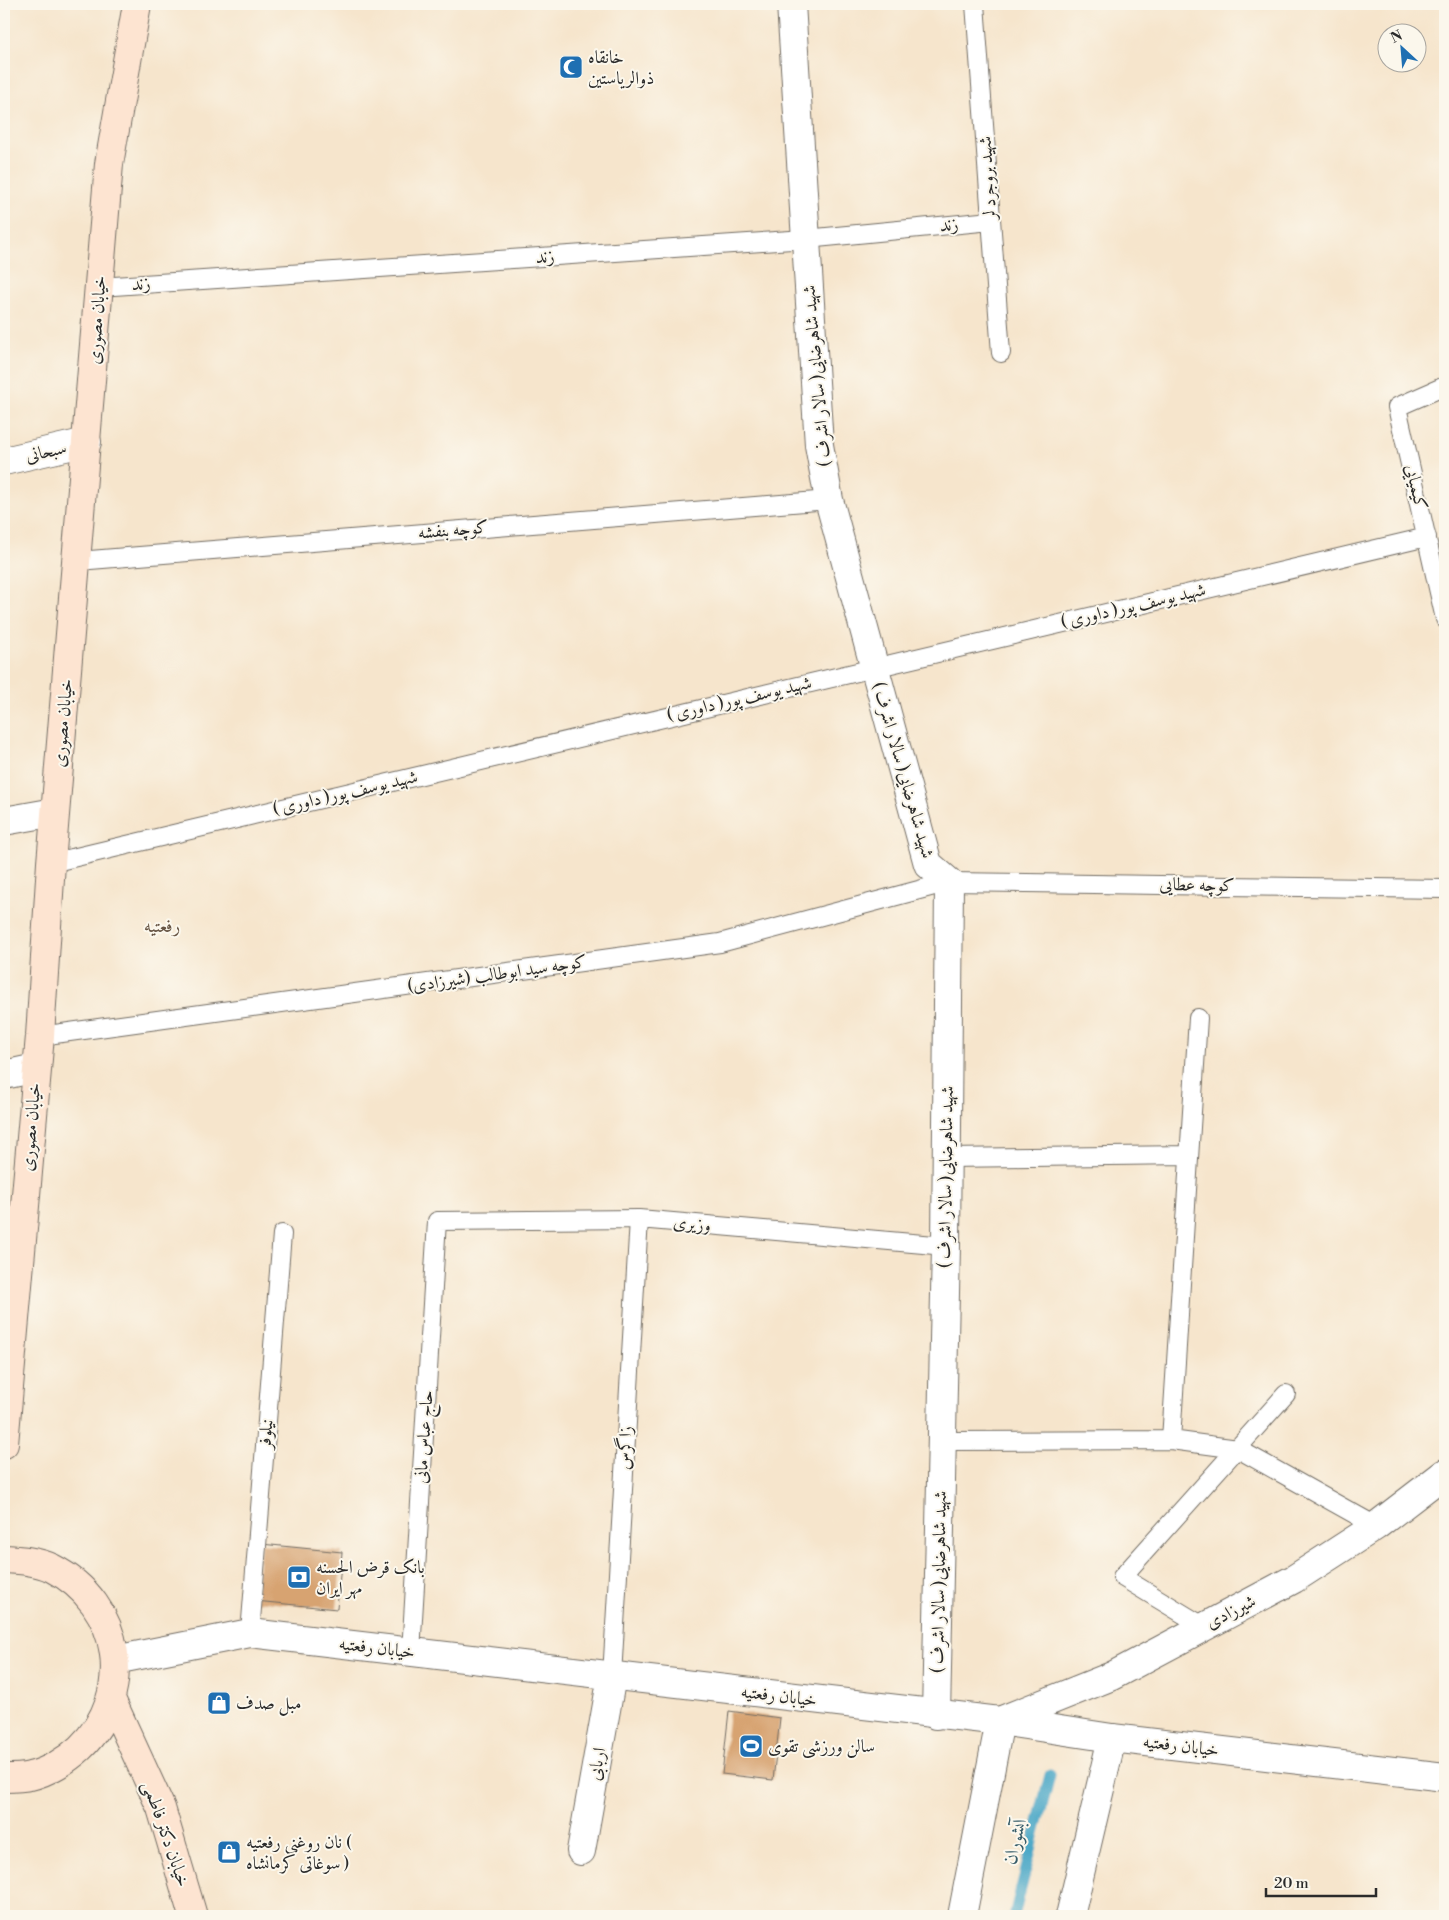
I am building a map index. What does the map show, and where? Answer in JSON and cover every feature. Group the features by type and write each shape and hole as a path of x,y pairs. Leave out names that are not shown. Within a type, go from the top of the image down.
{"main road":[{"name":"خیابان مصوری","path":"4,1444 40,1036 55,812 88,442 109,164 137,4"},
{"path":"4,1559 23,1560 52,1568 76,1584 96,1605 109,1631 115,1660 115,1680 111,1699 94,1734 67,1760 32,1776 4,1778"},
{"name":"خیابان دکتر فاطمی","path":"111,1699 161,1808 193,1916"}],"street":[{"name":"شهید شاهرضایی( سالار اشرف )","path":"791,4 819,445 829,500 928,864 949,882 943,1441 936,1715"},
{"name":"سبحانی","path":"4,462 88,442"},
{"path":"4,821 55,812"},
{"path":"4,1075 36,1068"},
{"name":"شیرزادی","path":"1000,1721 1112,1676 1294,1579 1376,1526 1445,1473"},
{"name":"خیابان رفعتیه","path":"115,1660 250,1633 1000,1721 1112,1738 1445,1777"},
{"name":"اربابی","path":"581,1851 612,1676"},
{"path":"962,1916 1000,1721"},
{"path":"1070,1916 1112,1738"}],"lane":[{"name":"شهید بروجرد لر","path":"975,4 1001,353"},
{"name":"زند","path":"100,287 806,239 991,221"},
{"name":"کیمیایی","path":"1445,386 1397,407 1445,619"},
{"name":"کوچه بنفشه","path":"78,561 829,500"},
{"name":"شهید یوسف پور( داوری )","path":"51,864 1427,537"},
{"name":"کوچه عطایی","path":"949,882 1445,889"},
{"name":"کوچه سید ابوطالب (شیرزادی)","path":"40,1036 720,943 949,882"},
{"path":"1171,1440 1198,1018"},
{"path":"947,1158 1189,1156"},
{"name":"وزیری","path":"437,1221 639,1219 946,1246"},
{"name":"زاگرس","path":"612,1676 639,1219"},
{"name":"حاج عباس مانی","path":"411,1652 437,1221"},
{"name":"نیلوفر","path":"250,1633 282,1234"},
{"path":"1203,1626 1122,1577 1286,1394"},
{"path":"943,1441 1171,1440 1238,1449 1376,1526"}],"building":[{"name":"بانک قرض الحسنه مهر ایران","path":"261,1544 342,1552 337,1609 255,1601"},
{"name":"سالن ورزشی تقوی","path":"729,1711 780,1718 773,1780 722,1774"}],"waterway":[{"name":"آبشوران","path":"1014,1916 1050,1775"}],"place":[{"name":"خانقاه ذوالریاستین","path":"571,67"},
{"name":"بانک قرض الحسنه مهر ایران","path":"299,1577"},
{"name":"مبل صدف","path":"219,1703"},
{"name":"سالن ورزشی تقوی","path":"751,1746"},
{"name":"نان روغنی رفعتیه ( سوغاتی کرمانشاه )","path":"229,1852"}],"district":[{"name":"رفعتیه","path":"162,926"}]}
